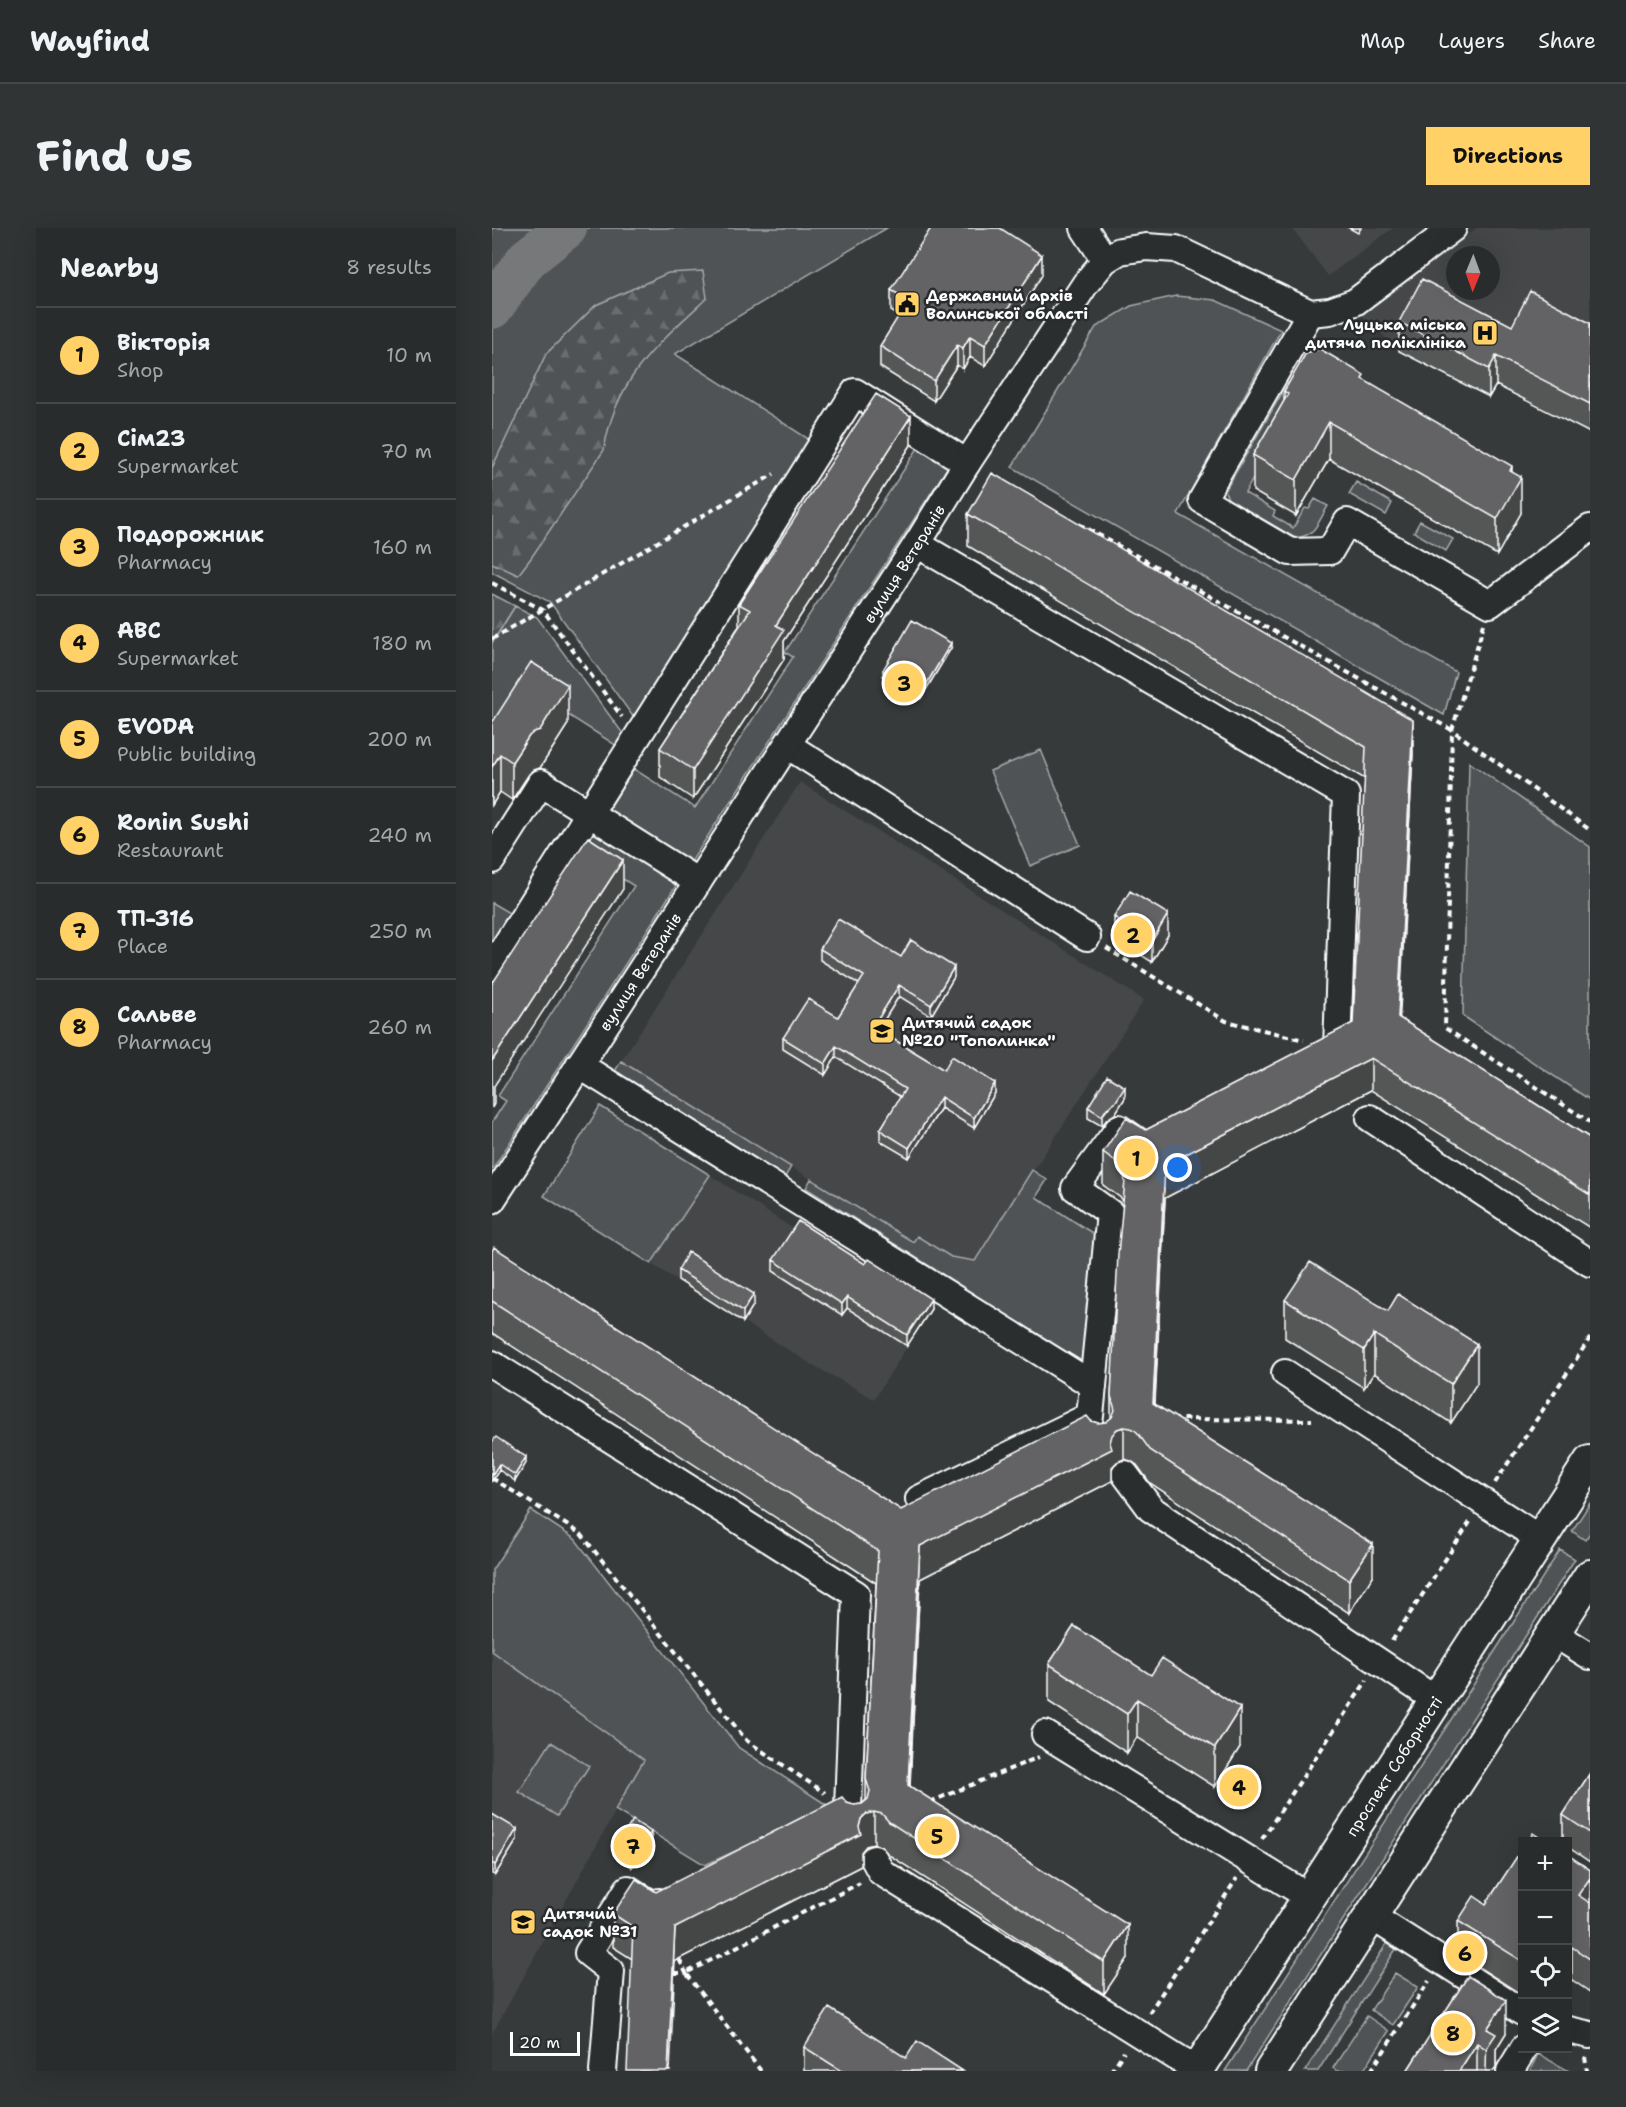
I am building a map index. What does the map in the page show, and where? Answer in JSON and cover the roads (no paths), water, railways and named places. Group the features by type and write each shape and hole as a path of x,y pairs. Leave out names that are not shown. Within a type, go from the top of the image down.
{"main road":[{"name":"проспект Соборності","path":"1197,2070 1590,1462"},
{"path":"1271,2071 1590,1576"}],"street":[{"path":"1084,228 1105,260"},
{"path":"1452,228 1355,302 1330,311 1310,313 1202,500 1290,552 1330,551 1347,522 1490,604 1590,528"},
{"name":"вулиця Ветеранів","path":"492,1200 968,463 1086,283 1105,260 1120,251 1146,248 1176,249 1310,313"},
{"path":"492,967 855,392 968,463"},
{"path":"917,544 1346,795 1337,1048 1305,1065"},
{"path":"787,745 1087,937"},
{"path":"492,860 541,783 698,882"},
{"path":"579,1065 1093,1385"},
{"path":"1370,1118 1590,1263"},
{"path":"1100,1441 1090,1416 1110,1213 1075,1188 1119,1128 1145,1146 1166,1136"},
{"path":"492,1364 856,1594 844,1816"},
{"path":"1285,1373 1540,1539"},
{"path":"919,1499 1090,1416"},
{"path":"1125,1474 1151,1509 1436,1700"},
{"path":"1553,1633 1590,1656"},
{"path":"1055,1740 1309,1897"},
{"path":"877,1866 1197,2070"},
{"path":"603,2071 611,1971 588,1953 628,1889 653,1905 684,1889"},
{"path":"1371,1916 1518,2009"},
{"path":"1572,2031 1590,2036"},
{"path":"1510,2071 1521,2053"}],"waterway":[{"path":"492,308 527,259 566,228"}],"place":[{"name":"Державний архів Волинської області","path":"907,304"},
{"name":"Луцька міська дитяча поліклініка","path":"1485,333"},
{"name":"Подорожник","path":"904,683"},
{"name":"Сім23","path":"1133,935"},
{"name":"Дитячий садок №20 \"Тополинка\"","path":"882,1031"},
{"name":"Вікторія","path":"1136,1158"},
{"name":"АВС","path":"1239,1787"},
{"name":"EVODA","path":"937,1836"},
{"name":"ТП-316","path":"633,1846"},
{"name":"Дитячий садок №31","path":"523,1922"},
{"name":"Ronin Sushi","path":"1465,1953"},
{"name":"Сальве","path":"1453,2033"}]}
